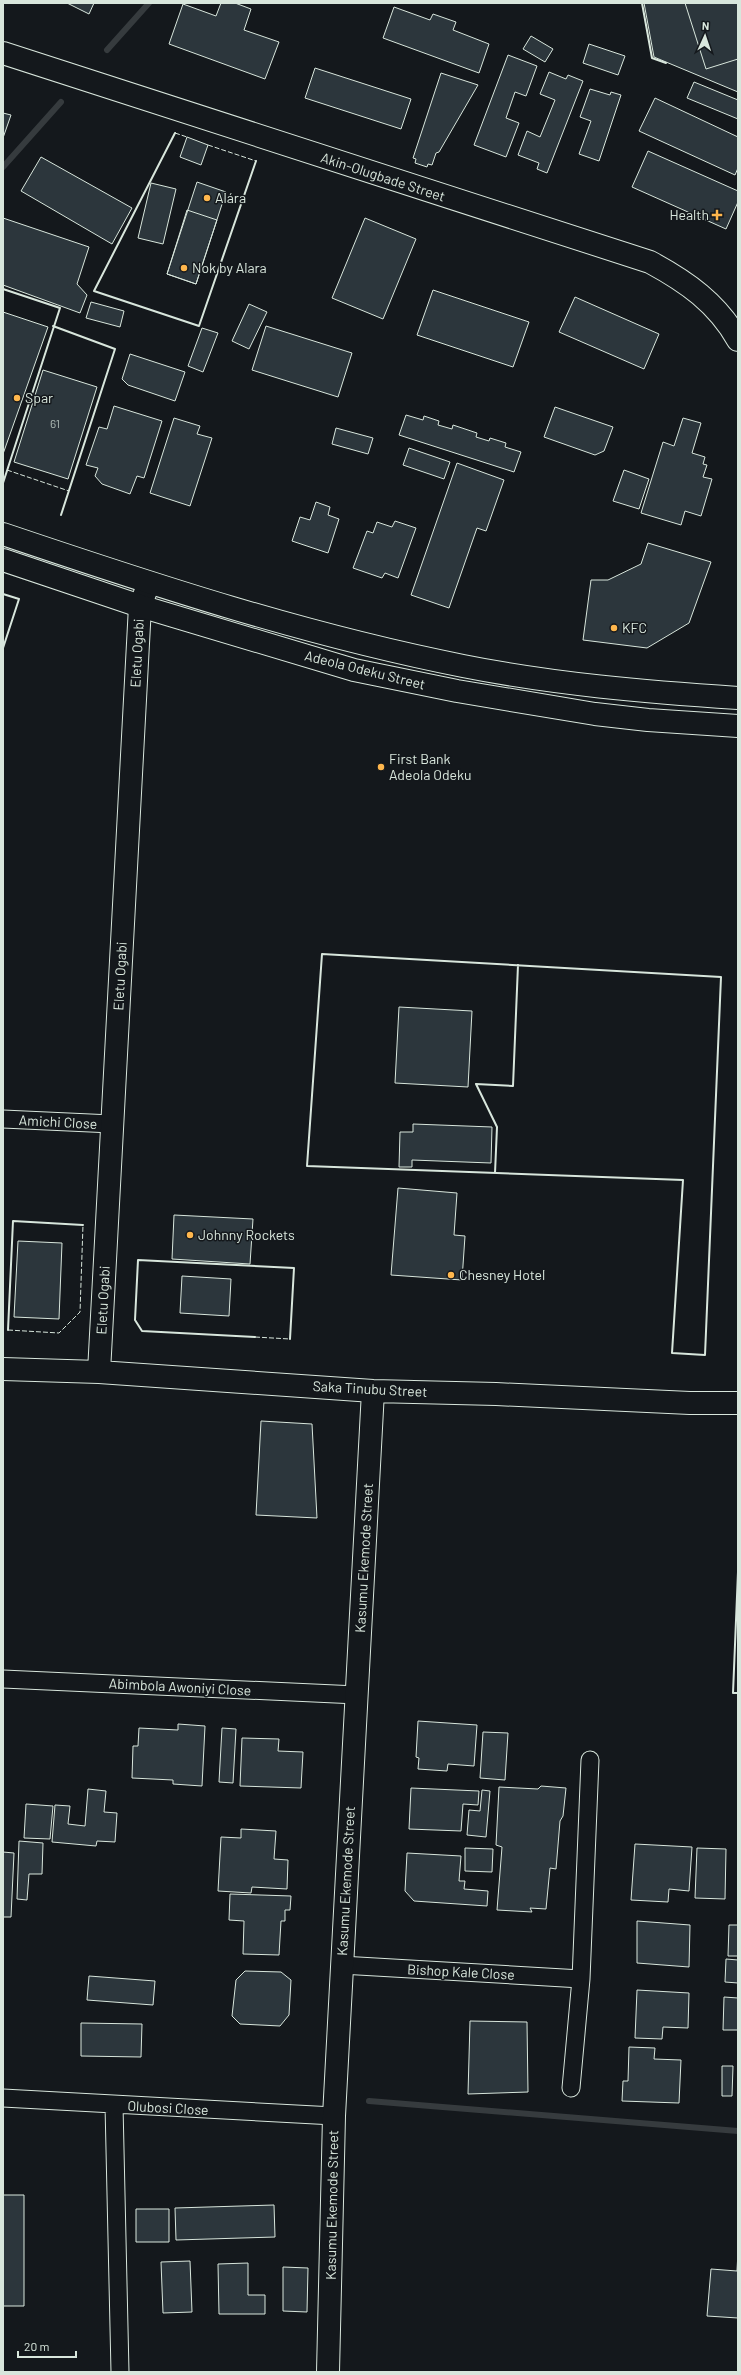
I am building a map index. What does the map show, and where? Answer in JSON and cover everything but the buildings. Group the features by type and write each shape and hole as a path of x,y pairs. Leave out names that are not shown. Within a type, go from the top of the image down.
{"street":[{"name":"Akin-Olugbade Street","path":"3,53 650,262 697,291 716,307 738,340"},
{"name":"Adeola Odeku Street","path":"3,534 149,583 360,644 464,667 644,692 738,698"},
{"name":"Adeola Odeku Street","path":"3,560 140,606 354,670 420,684 595,714 648,720 738,725"},
{"name":"Eletu Ogabi","path":"99,1372 140,606 149,583"},
{"name":"Amichi Close","path":"3,1119 112,1124"},
{"name":"Saka Tinubu Street","path":"3,1369 99,1372 373,1391 496,1394 690,1403 738,1403"},
{"name":"Kasumu Ekemode Street","path":"328,2372 334,2116 373,1391"},
{"name":"Abimbola Awoniyi Close","path":"3,1678 357,1695"},
{"path":"571,2088 581,1979 590,1760"},
{"name":"Bishop Kale Close","path":"341,1965 581,1979"},
{"name":"Olubosi Close","path":"3,2098 334,2116"},
{"path":"114,2105 120,2372"}],"waterway":[{"path":"107,50 149,3"},
{"path":"3,167 61,102"},
{"path":"369,2101 738,2131"}],"fence":[{"path":"175,133 187,137"},
{"path":"208,145 256,161"},
{"path":"7,470 69,491"},
{"path":"8,1330 59,1333 80,1312 83,1225"},
{"path":"255,1337 290,1339"}],"wall":[{"path":"642,3 652,58 666,63"},
{"path":"175,133 94,291 199,326 256,161"},
{"path":"3,289 60,308 3,483"},
{"path":"53,326 115,349 61,515"},
{"path":"3,594 19,599 3,648"},
{"path":"322,954 721,977 705,1355 672,1353 683,1180 307,1166 322,954"},
{"path":"495,1173 497,1127 476,1084 513,1086 518,965"},
{"path":"8,1330 13,1221 83,1225"},
{"path":"255,1337 142,1331 135,1320 138,1260 294,1268 290,1339"},
{"path":"738,1572 733,1693 738,1693"}],"place":[{"name":"Alára","path":"207,198"},
{"name":"Health","path":"717,215"},
{"name":"Nok by Alara","path":"184,268"},
{"name":"Spar","path":"17,398"},
{"name":"KFC","path":"614,628"},
{"name":"First Bank Adeola Odeku","path":"381,767"},
{"name":"Johnny Rockets","path":"190,1235"},
{"name":"Chesney Hotel","path":"451,1275"}]}
